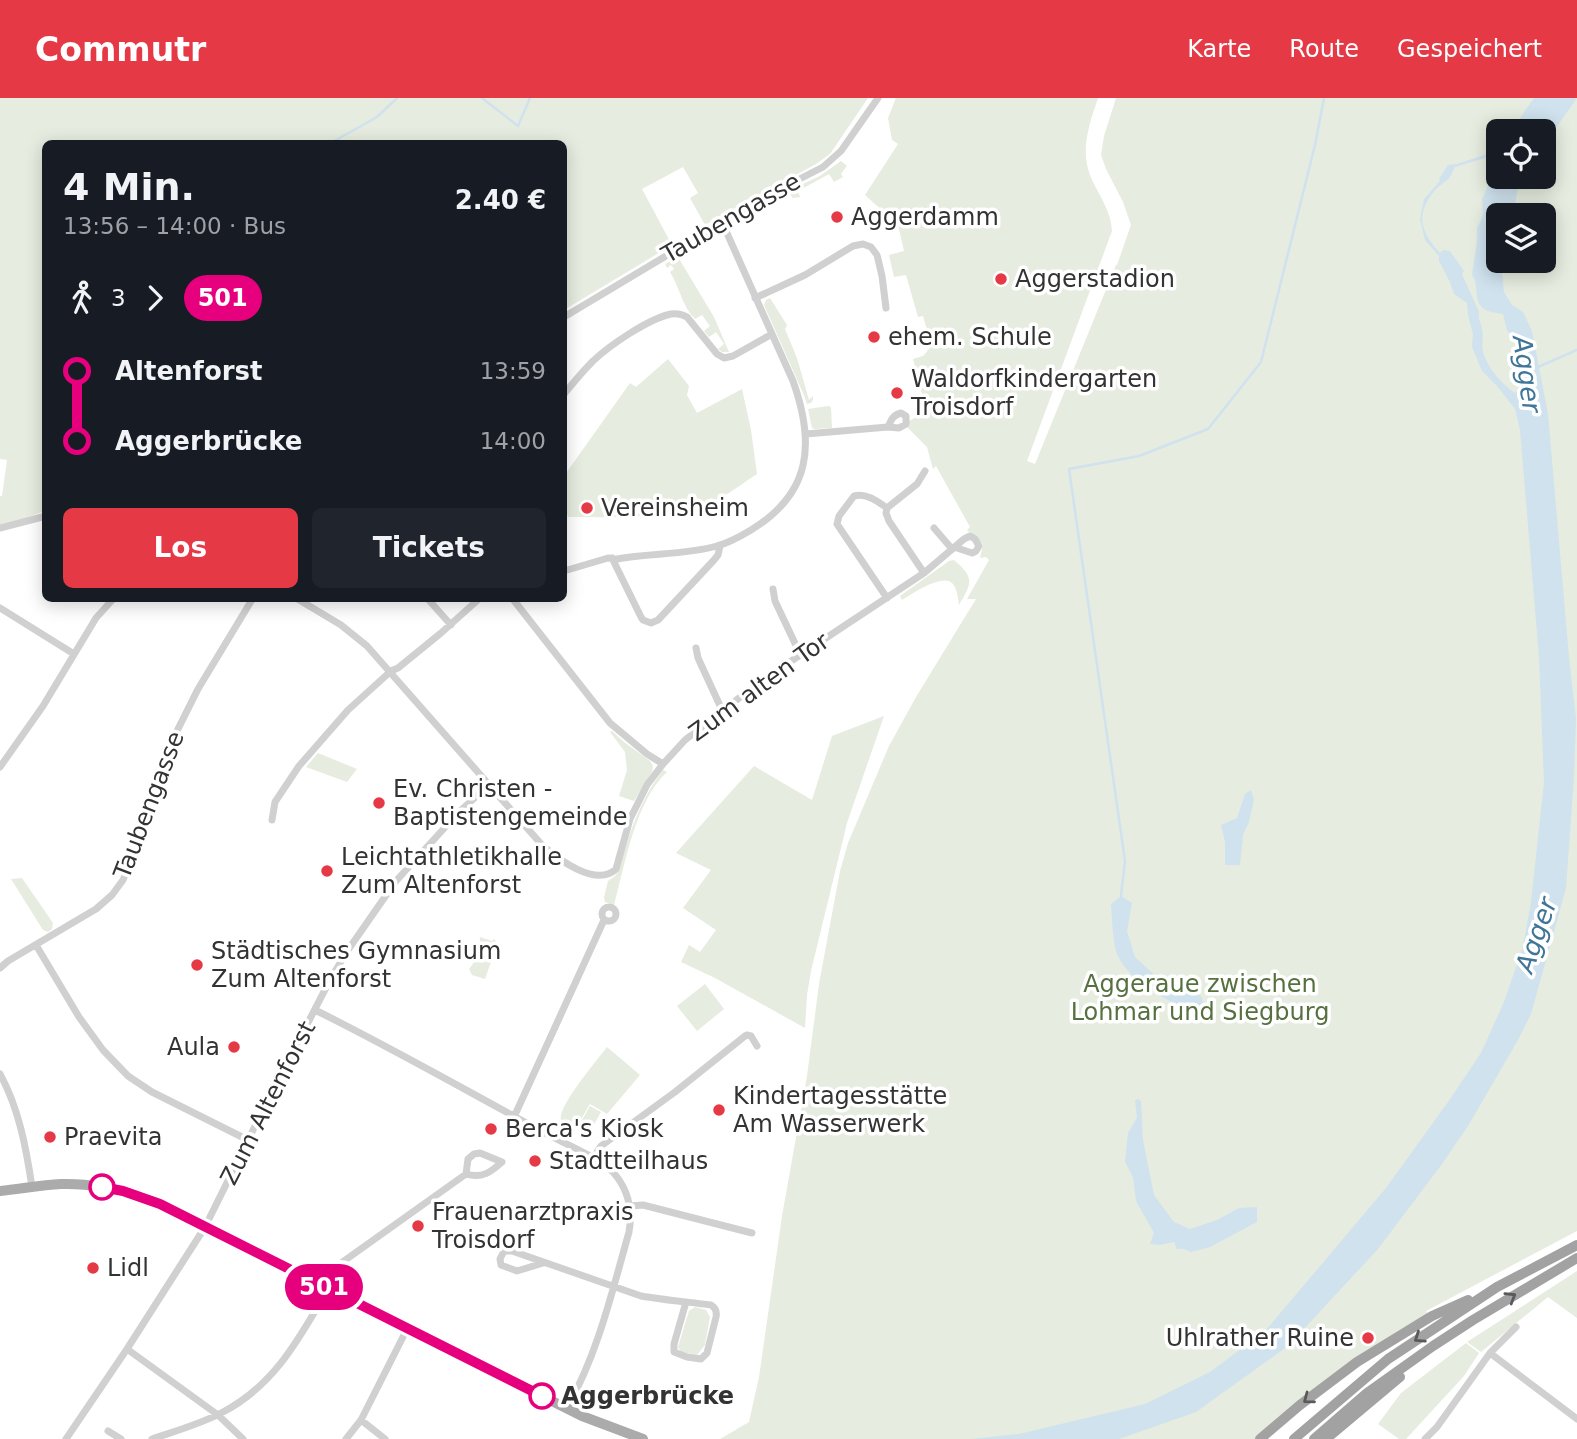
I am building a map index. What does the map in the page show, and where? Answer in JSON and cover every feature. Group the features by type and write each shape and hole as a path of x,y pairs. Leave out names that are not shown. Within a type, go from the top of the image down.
{"highway":[{"path":"1260,1439 1357,1362 1397,1336 1577,1245"},
{"path":"1314,1439 1367,1393 1433,1346 1577,1258"},
{"path":"1294,1439 1388,1359 1497,1287"},
{"path":"1326,1439 1433,1346"}],"main road":[{"path":"0,1191 62,1184 94,1186 123,1191 160,1204 567,1408 643,1439"}],"street":[{"name":"Taubengasse","path":"567,315 722,222 823,167 848,142 878,98"},
{"path":"567,570 608,558 720,546 763,523 787,499 797,484 804,464 806,434 800,402 722,222"},
{"path":"755,298 805,275 853,246 863,244 872,247 877,255 887,308"},
{"path":"567,391 612,346 641,327 670,314 687,317 717,354 724,358 733,356 772,334"},
{"path":"806,434 888,427"},
{"path":"924,573 886,513 887,508 917,484 925,471"},
{"path":"887,508 870,497 854,496 839,516 837,524 887,598"},
{"path":"0,528 42,517"},
{"name":"Zum alten Tor","path":"489,785 542,845 561,860 583,872 598,876 611,874 616,869 625,835 647,785 685,740 800,654 924,573 953,548 934,528"},
{"path":"612,558 641,617 651,623 662,615 714,560 720,546"},
{"path":"773,589 775,601 800,654"},
{"path":"0,766 43,706 96,618 110,602"},
{"name":"Taubengasse","path":"0,968 98,908 123,880 154,783 170,745 198,689 251,602"},
{"path":"302,602 354,634 368,646 489,785"},
{"path":"431,602 451,625"},
{"path":"272,820 275,802 299,766 348,710 476,602"},
{"path":"515,602 610,723 663,764"},
{"path":"0,608 74,653"},
{"path":"696,648 722,710"},
{"name":"Zum Altenforst","path":"67,1439 205,1227 348,950 396,881 459,811 489,785"},
{"path":"514,1117 604,920"},
{"path":"36,945 79,1017 103,1050 128,1076 152,1092 248,1140"},
{"path":"315,1010 597,1161 611,1170 618,1179 630,1206 629,1232 592,1358 567,1408"},
{"path":"597,1161 597,1152 601,1146 745,1036 751,1036 757,1046"},
{"path":"0,1074 10,1093 21,1127 32,1187"},
{"path":"152,1439 218,1415 250,1394 271,1376 295,1347 316,1310 327,1273 467,1174 479,1177 494,1170 502,1162 480,1153 474,1154 468,1159 467,1174"},
{"path":"630,1206 643,1205 752,1233"},
{"path":"544,1263 517,1270 501,1265 500,1259 502,1253 508,1250 641,1296 686,1302 711,1306 716,1309 707,1353 701,1359 687,1357 674,1352 673,1349 686,1302"},
{"path":"1425,1439 1437,1427 1490,1353 1517,1327"},
{"path":"346,1439 362,1420 407,1329"},
{"path":"127,1349 218,1415 243,1439"},
{"path":"1490,1353 1577,1419"},
{"path":"362,1420 385,1439"},
{"path":"108,1430 121,1439"}],"green space":[{"path":"0,98 868,98 830,154 705,225 690,198 698,193 683,167 642,189 672,245 567,308 567,140 42,140 42,512 0,525 0,496 7,460 0,459"},
{"name":"Aggeraue zwischen Lohmar und Siegburg","path":"896,98 1098,98 1089,128 1086,159 1112,231 1027,461 1035,464 1131,225 1101,155 1116,98 1577,98 1577,1231 1426,1311 1428,1315 1258,1439 720,1439 749,1422 759,1377 819,984 840,871 848,843 889,746 976,599 967,599 989,560 986,557 980,558 983,544 967,530 970,527 936,466 933,469 927,447 907,427 909,421 928,411 913,359 923,356 930,348 930,341 923,316 918,317 906,275 894,277 889,255 904,251 898,225 865,195 898,144 892,140 888,118"},
{"path":"841,161 847,166 841,174 843,177 834,182 829,174 798,191 800,197 793,198 789,193 790,190 820,176"},
{"path":"678,257 714,317 729,352 718,349 724,344 716,332 709,337 704,331 710,326 702,315 695,319 687,308 670,272 674,269 671,265 667,268 665,264"},
{"path":"770,298 787,325 785,329 809,400 813,396 811,403 807,404 764,305"},
{"path":"668,359 689,386 687,395 697,413 742,389 757,474 721,497 680,511 643,516 568,517 567,472 630,383 636,387"},
{"path":"831,407 832,428 812,428 808,409"},
{"path":"954,560 969,581 959,605 955,588 948,581 935,582 902,600 900,596"},
{"path":"884,716 847,823 811,971 805,1028 681,962 689,945 700,952 716,930 683,908 711,870 676,853 754,766 812,800 832,736"},
{"path":"610,732 653,766 634,801 619,796 627,770 625,752"},
{"path":"318,753 357,769 347,782 306,767"},
{"path":"663,770 667,772 656,784 639,816 614,905 605,902 608,881 619,870 636,818"},
{"path":"22,878 53,923 48,932 43,930 11,879"},
{"path":"480,937 492,941 494,939 499,945 485,979 472,975 469,969 477,954"},
{"path":"705,984 724,1009 697,1031 677,1006"},
{"path":"607,1047 640,1075 607,1114 590,1104 574,1131 562,1122 561,1114 571,1094"},
{"path":"590,1106 601,1112 588,1135 577,1129"},
{"path":"1577,1271 1577,1318 1548,1297 1481,1352 1467,1342"},
{"path":"695,1307 706,1310 710,1317 705,1345 697,1355 681,1352 678,1347 689,1311"},
{"path":"1466,1343 1479,1353 1464,1376 1406,1439 1399,1439 1378,1424 1401,1393"}],"water":[{"path":"1534,98 1577,98 1556,128 1556,119 1519,119"},
{"name":"Agger","path":"1486,154 1486,158 1455,167 1450,177 1437,188 1425,205 1422,221 1424,229 1440,253 1443,250 1450,251 1464,271 1462,274 1479,312 1485,358 1496,375 1515,393 1519,390 1519,346 1507,330 1503,314 1488,311 1480,305 1472,275 1477,228 1483,216 1482,199 1486,189 1518,189 1515,203 1486,203 1486,273 1502,273 1504,292 1512,305 1523,312 1532,331 1548,414 1576,719 1566,888 1531,1014 1468,1126 1442,1164 1378,1249 1288,1346 1196,1412 1119,1439 971,1439 1019,1434 1145,1404 1210,1372 1266,1330 1386,1188 1481,1053 1504,1002 1523,947 1531,902 1544,782 1539,657 1520,430 1515,409 1482,371 1472,347 1473,334 1467,303 1454,294 1439,256 1425,240 1420,219 1424,199 1440,181 1448,165"},
{"path":"1251,790 1254,800 1243,835 1240,865 1225,865 1225,842 1221,825 1237,818 1245,794"},
{"path":"1121,896 1132,903 1127,931 1135,957 1160,980 1201,996 1204,1006 1195,1012 1161,996 1140,983 1123,965 1116,949 1111,904"},
{"path":"1135,1100 1141,1101 1143,1140 1154,1195 1174,1222 1190,1229 1217,1220 1239,1208 1257,1207 1257,1222 1210,1247 1191,1252 1177,1249 1174,1242 1150,1244 1154,1233 1136,1201 1133,1177 1125,1162 1128,1133 1137,1118"}],"waterway":[{"path":"336,140 377,117 397,98"},
{"path":"482,98 518,126 530,98"},
{"path":"1121,896 1125,861 1069,469 1139,456 1208,429 1261,362 1315,145 1324,98"},
{"name":"Agger","path":"1538,367 1577,350"}],"bus line":[{"name":"501","path":"102,1187 160,1204 542,1396"}],"place":[{"name":"Aggerdamm","path":"837,217"},
{"name":"Aggerstadion","path":"1001,279"},
{"name":"ehem. Schule","path":"874,337"},
{"name":"Waldorfkindergarten Troisdorf","path":"897,393"},
{"name":"Vereinsheim","path":"587,508"},
{"name":"Ev. Christen - Baptistengemeinde","path":"379,803"},
{"name":"Leichtathletikhalle Zum Altenforst","path":"327,871"},
{"name":"Städtisches Gymnasium Zum Altenforst","path":"197,965"},
{"name":"Aula","path":"234,1047"},
{"name":"Kindertagesstätte Am Wasserwerk","path":"719,1110"},
{"name":"Berca's Kiosk","path":"491,1129"},
{"name":"Praevita","path":"50,1137"},
{"name":"Stadtteilhaus","path":"535,1161"},
{"name":"Frauenarztpraxis Troisdorf","path":"418,1226"},
{"name":"Lidl","path":"93,1268"},
{"name":"Uhlrather Ruine","path":"1368,1338"},
{"name":"Aggerbrücke","path":"542,1396"}]}
